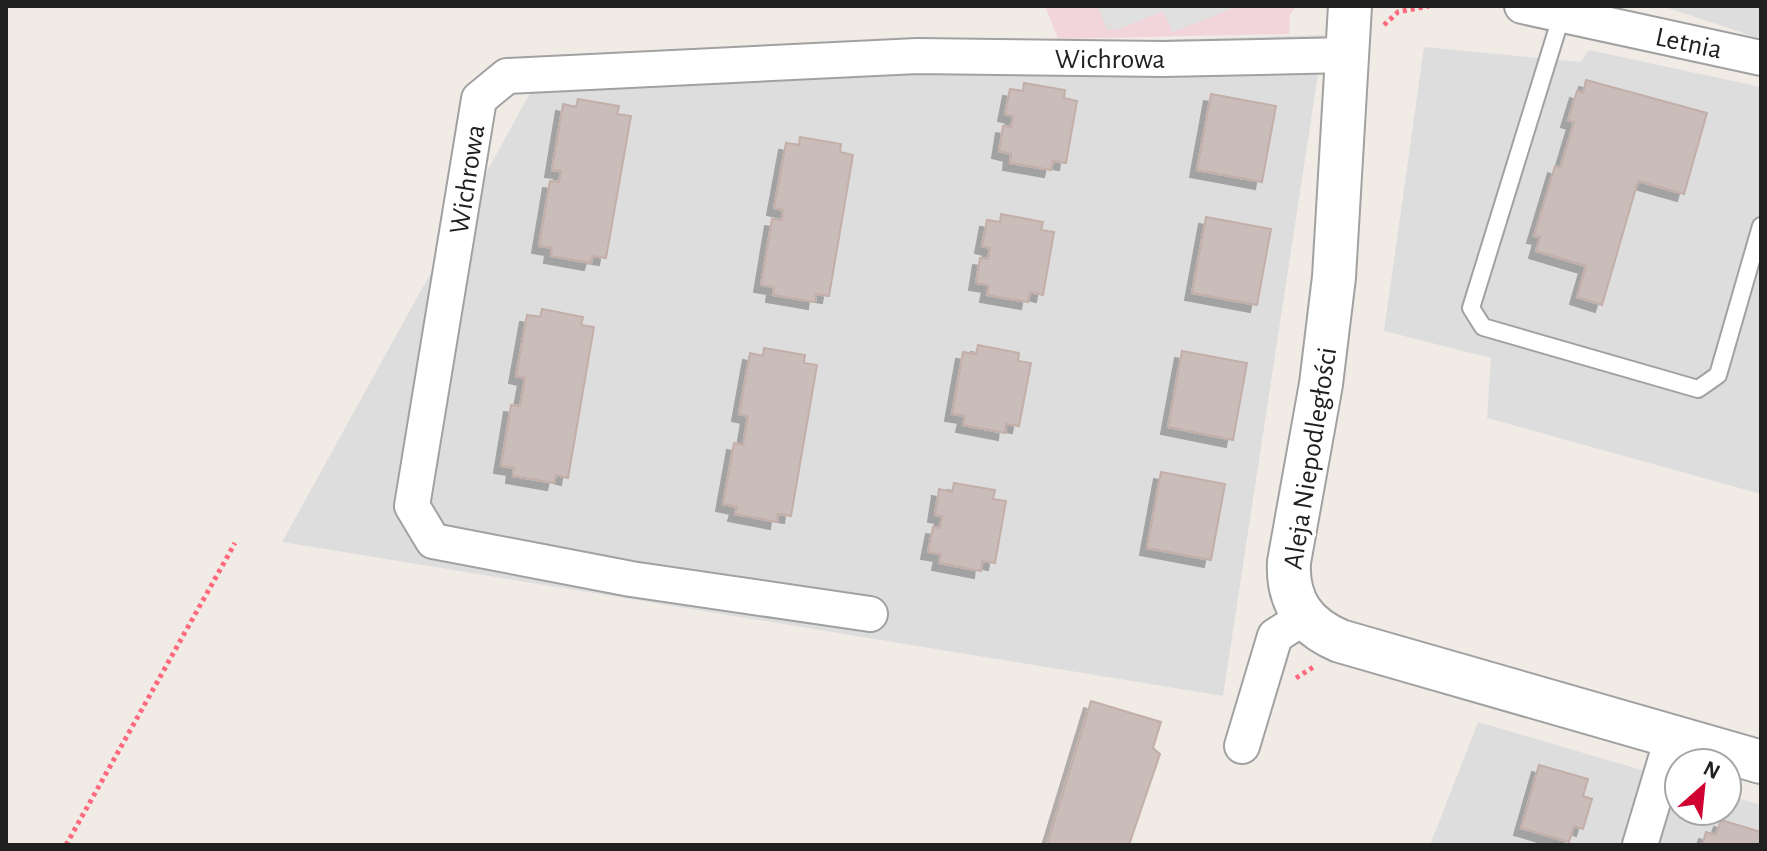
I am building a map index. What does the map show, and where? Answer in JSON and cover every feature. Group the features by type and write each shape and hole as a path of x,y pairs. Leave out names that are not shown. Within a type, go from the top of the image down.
{"street":[{"name":"Aleja Niepodległości","path":"1303,618 1290,590 1289,562 1329,330 1350,6"},
{"name":"Letnia","path":"1522,6 1562,14 1623,17 1761,58"},
{"name":"Wichrowa","path":"870,614 631,579 433,541 412,506 479,99 507,76 725,64 917,56 1163,59 1349,55"},
{"path":"1242,746 1275,636 1303,618 1340,641 1761,762"},
{"path":"1640,845 1673,735"}],"lane":[{"path":"1562,14 1471,308 1483,327 1698,389 1718,375 1761,226"}],"path":[{"path":"66,845 235,543"}],"shaded area":[{"path":"1045,6 1297,6 1290,15 1289,34 1058,39"},
{"path":"1098,6 1239,6 1173,32 1163,11 1122,28 1107,30"},
{"path":"1662,6 1761,6 1761,39"},
{"path":"1324,35 1223,696 282,542 550,57"},
{"path":"1424,47 1581,62 1589,50 1761,87 1761,494 1487,418 1491,358 1384,331"},
{"path":"1478,722 1663,776 1663,827 1743,827 1743,800 1761,805 1761,845 1430,845"}],"building":[{"path":"1586,80 1707,113 1684,194 1638,181 1602,305 1577,297 1586,266 1536,251 1540,237 1534,236 1555,166 1560,168 1574,122 1568,120 1577,91 1583,93"},
{"path":"1024,83 1065,90 1064,98 1077,101 1066,163 1053,161 1051,170 1010,163 1011,154 999,151 1003,126 1011,127 1013,116 1005,114 1010,89 1023,91"},
{"path":"1211,94 1276,106 1262,182 1197,170"},
{"path":"578,99 619,106 617,114 631,116 606,258 593,256 591,263 551,256 552,248 539,246 550,181 559,182 561,171 552,170 563,104 576,107"},
{"path":"800,137 841,144 840,152 853,155 829,296 816,294 815,302 773,295 774,287 761,285 772,219 782,220 783,210 774,208 786,143 799,145"},
{"path":"1001,214 1043,222 1041,230 1054,232 1043,295 1030,292 1028,302 987,295 989,285 976,283 980,258 988,259 990,248 982,246 987,220 1000,222"},
{"path":"1206,217 1271,229 1257,305 1192,293"},
{"path":"542,309 583,317 581,325 594,327 568,478 556,475 554,483 513,476 514,468 501,466 511,405 520,406 525,378 516,376 527,315 540,317"},
{"path":"978,345 1019,353 1018,361 1031,363 1019,426 1006,424 1005,433 963,425 965,416 952,414 963,352 976,354"},
{"path":"764,348 805,355 804,363 817,365 791,516 778,514 777,522 735,514 737,507 723,504 734,443 743,445 748,416 739,414 750,353 763,356"},
{"path":"1182,351 1247,363 1233,440 1168,427"},
{"path":"1161,472 1225,484 1211,560 1147,548"},
{"path":"954,483 995,490 993,499 1006,501 995,563 982,561 981,571 939,563 941,554 928,552 933,527 940,528 942,516 935,515 939,489 952,492"},
{"path":"1091,701 1161,722 1153,748 1160,754 1129,845 1047,845"},
{"path":"1539,765 1588,779 1583,796 1592,799 1583,829 1574,826 1569,842 1521,828"},
{"path":"1719,827 1743,827 1761,832 1761,845 1702,845 1706,832 1716,835"}]}
